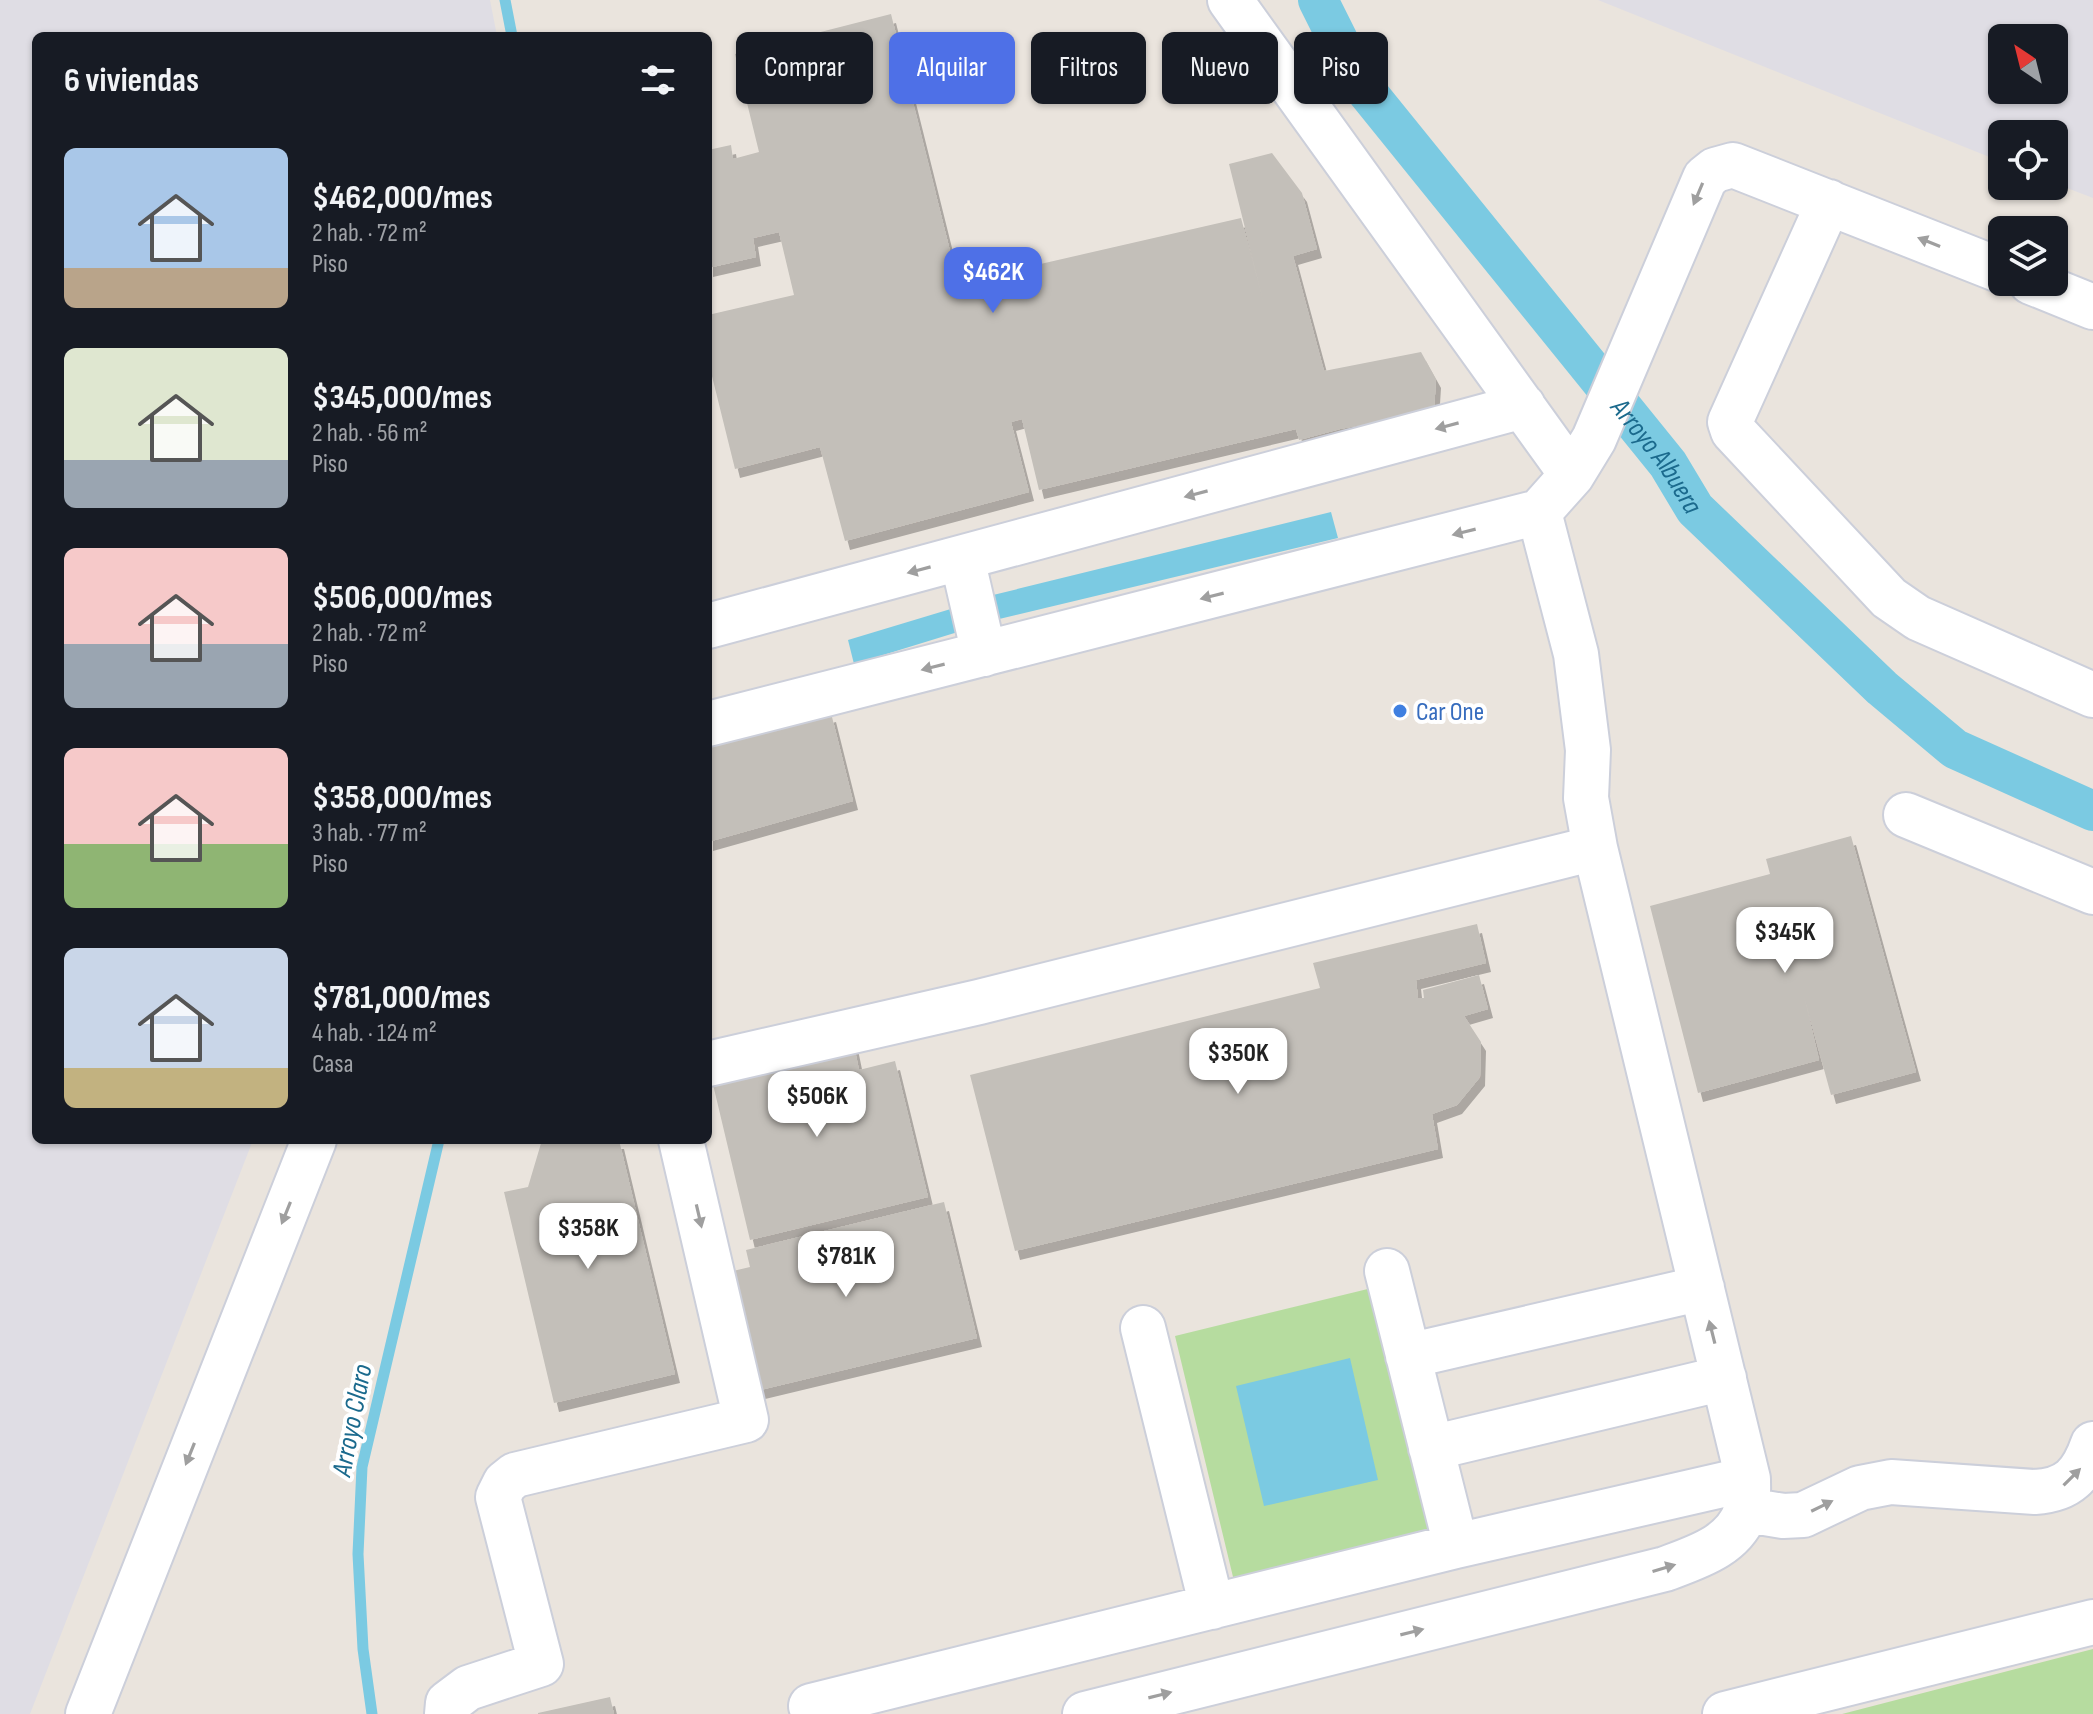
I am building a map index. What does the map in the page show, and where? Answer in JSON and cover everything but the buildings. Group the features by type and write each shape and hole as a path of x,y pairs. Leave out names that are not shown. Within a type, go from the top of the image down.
{"street":[{"path":"1230,0 1523,406 1583,457"},
{"path":"712,723 1539,512 1583,457 1705,178 1715,170 1733,165 1988,265"},
{"path":"1829,202 1730,422 1733,431 1889,598 1918,618 2093,695"},
{"path":"2066,296 2093,307"},
{"path":"712,625 1523,406"},
{"path":"1085,1714 1665,1569 1699,1556 1730,1538 1748,1494 1724,1378 1595,848 1586,798 1588,750 1576,654 1539,512"},
{"path":"962,558 984,654"},
{"path":"1906,815 2093,892"},
{"path":"712,1063 992,998 1595,848"},
{"path":"88,1714 312,1144"},
{"path":"447,1714 448,1703 468,1688 541,1664 498,1497 505,1483 515,1475 746,1420 682,1144"},
{"path":"1387,1271 1456,1546"},
{"path":"1408,1356 1702,1288"},
{"path":"1143,1328 1212,1607"},
{"path":"1431,1448 1724,1378"},
{"path":"811,1706 1456,1546 1748,1494 1783,1516 1803,1515 1860,1488 1891,1482 2052,1491 2071,1483 2088,1458 2093,1444"},
{"path":"1725,1714 2093,1622"}],"shaded area":[{"path":"0,0 490,0 496,32 32,32 32,1144 251,1144 30,1714 0,1714"},
{"path":"1598,0 2093,0 2093,198 2068,188 2068,120 1988,120 1988,156"}],"green space":[{"path":"1376,1287 1434,1532 1234,1581 1175,1336"},
{"path":"2093,1649 2093,1714 1842,1714"}],"water":[{"path":"1331,512 1338,538 995,620 989,596"},
{"path":"954,608 961,631 854,664 848,640"},
{"path":"1350,1358 1378,1480 1264,1506 1236,1386"}],"waterway":[{"name":"Arroyo Claro","path":"505,0 511,32"},
{"name":"Arroyo Albuera","path":"1318,0 1359,82 1668,464 1695,509 1882,688 1955,749 2093,811"},
{"name":"Arroyo Claro","path":"372,1714 363,1649 358,1554 362,1467 438,1144"}],"place":[{"name":"Car One","path":"1400,711"}]}
